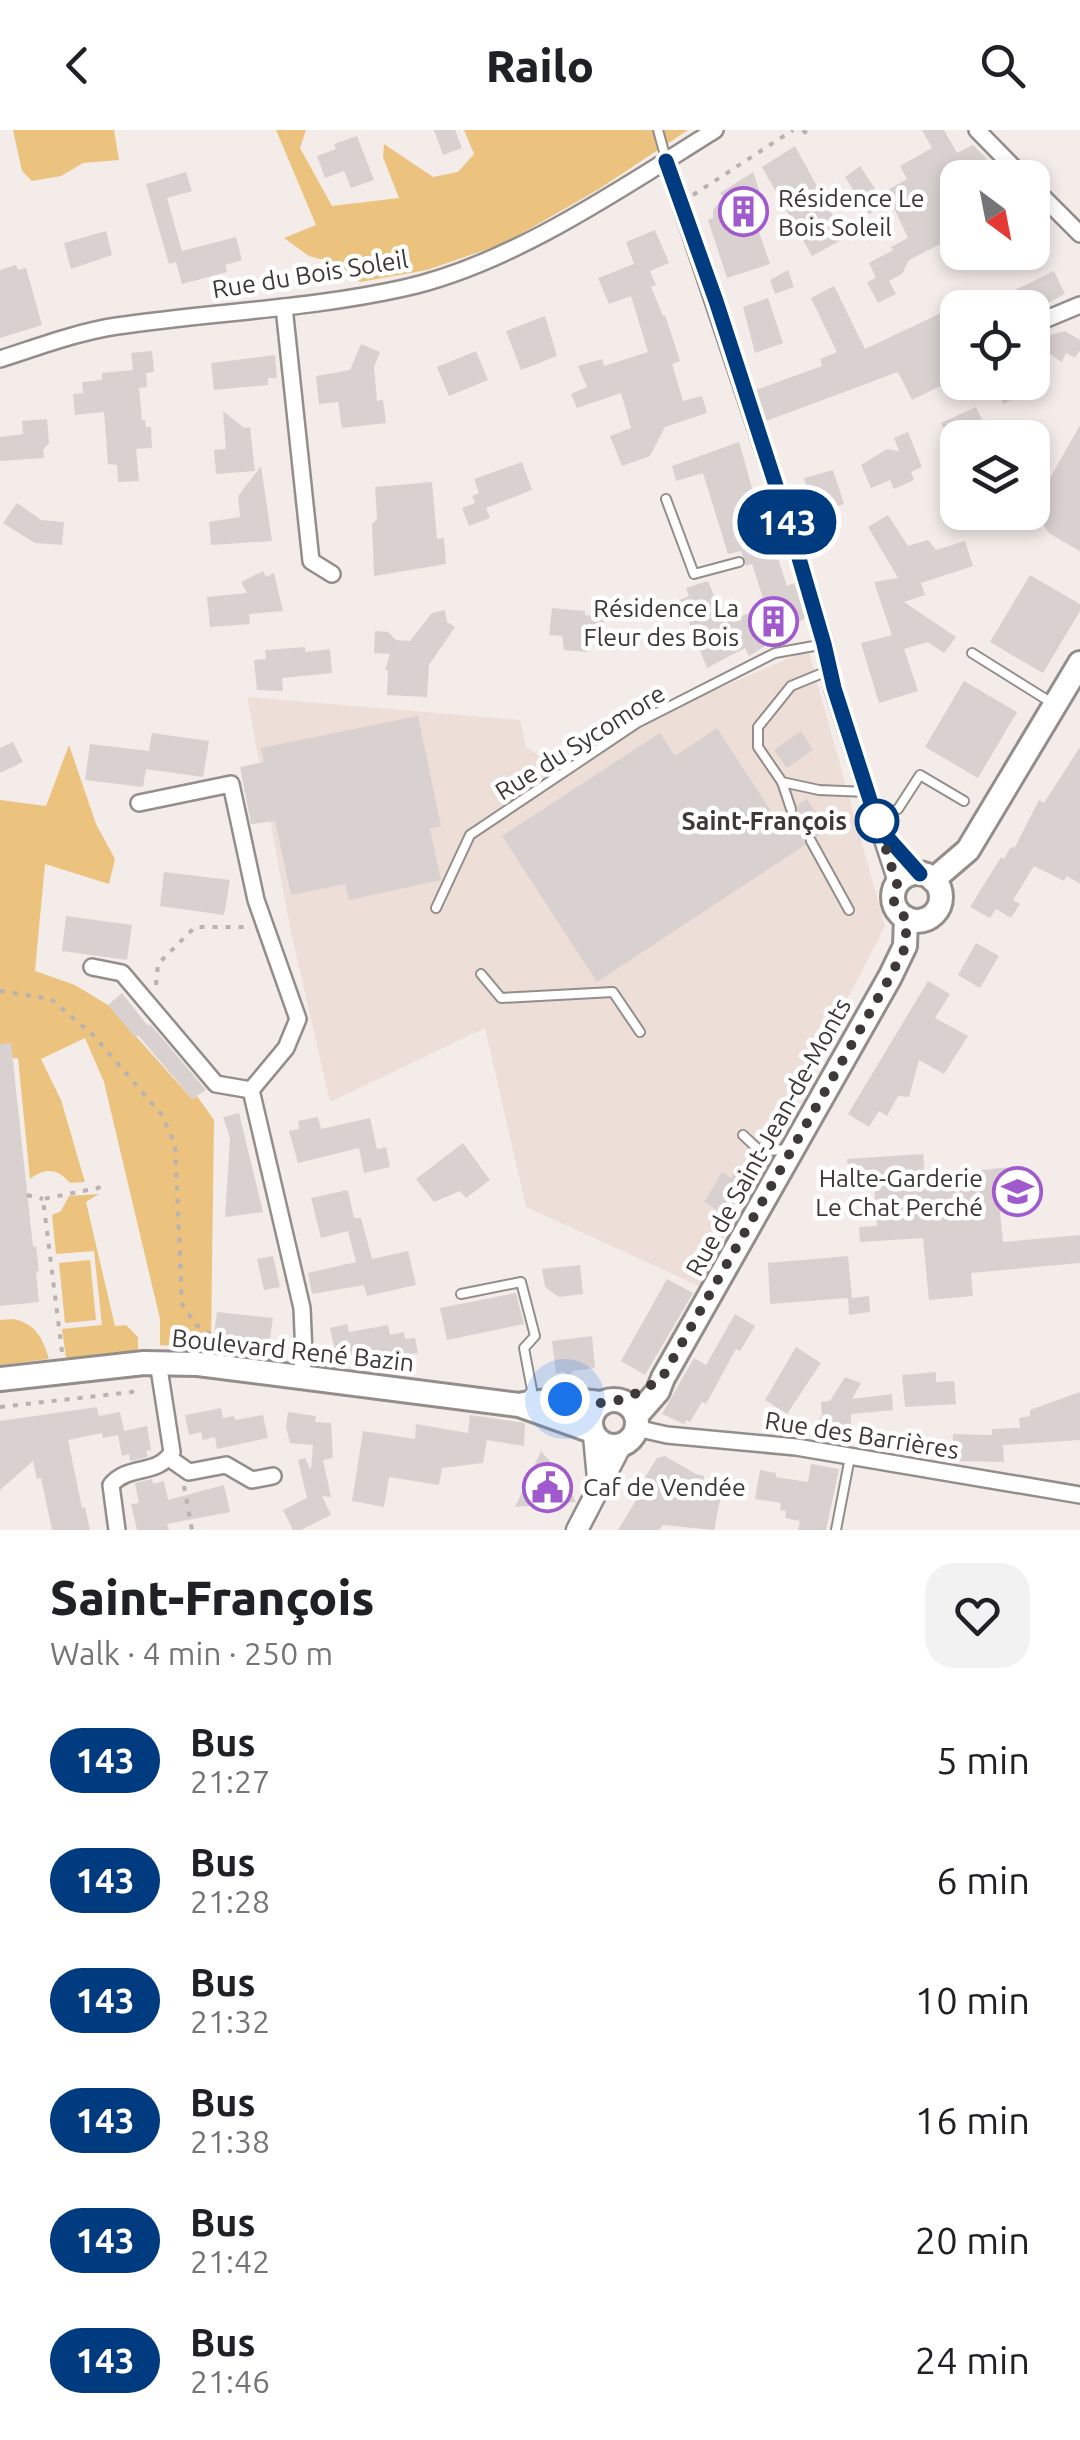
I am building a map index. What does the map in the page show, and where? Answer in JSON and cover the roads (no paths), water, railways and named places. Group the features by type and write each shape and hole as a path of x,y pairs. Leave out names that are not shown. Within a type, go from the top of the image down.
{"main road":[{"path":"927,877 940,893 934,914 920,920 906,918 895,907 897,884 907,875 927,877 968,850 1080,663"},
{"name":"Rue de Saint-Jean-de-Monts","path":"631,1430 658,1391 906,946 906,918"},
{"name":"Boulevard René Bazin","path":"0,1379 64,1372 239,1368 520,1405 593,1433"},
{"path":"608,1402 627,1403 631,1430 602,1444 593,1433 590,1420 608,1402 662,1378"},
{"name":"Boulevard René Bazin","path":"520,1405 565,1399 608,1402"}],"street":[{"name":"Rue du Bois Soleil","path":"0,359 114,326 284,307 405,288 463,270 520,246 715,130"},
{"path":"978,130 1007,160"},
{"path":"666,161 722,319 897,884"},
{"path":"1050,204 1080,234"},
{"path":"1050,318 1080,305"},
{"path":"284,307 310,561 332,574"},
{"path":"140,803 230,784 256,900 298,1018 286,1048 251,1090"},
{"path":"877,823 927,877"},
{"path":"92,967 122,972 216,1084 251,1090"},
{"path":"251,1090 302,1308 304,1355 300,1375"},
{"path":"159,1372 170,1458"},
{"name":"Rue des Barrières","path":"631,1430 796,1447 1080,1495"},
{"name":"Rue de Saint-Jean-de-Monts","path":"577,1530 631,1430"},
{"path":"593,1433 599,1489"},
{"path":"170,1458 189,1472 226,1465 252,1480 273,1476"},
{"path":"117,1530 110,1494 115,1479 122,1473 157,1467 170,1458"}],"lane":[{"path":"658,130 666,161"},
{"path":"666,499 694,574 739,562"},
{"name":"Rue du Sycomore","path":"436,908 470,836 637,723 774,653 824,644"},
{"path":"972,652 1055,705"},
{"path":"791,810 782,782 758,747 758,727 791,686 830,670"},
{"path":"877,823 898,808 920,774 964,801"},
{"path":"782,782 819,790 867,792"},
{"path":"811,841 848,910"},
{"path":"481,974 501,998 614,992 640,1032"},
{"path":"743,1135 761,1152 795,1148"},
{"path":"461,1294 521,1282 535,1336 524,1348 532,1390 520,1405"},
{"path":"836,1530 850,1457"}],"place":[{"name":"Résidence Le Bois Soleil","path":"743,212"},
{"name":"Résidence La Fleur des Bois","path":"774,622"},
{"name":"Saint-François","path":"877,821"},
{"name":"Halte-Garderie Le Chat Perché","path":"1018,1192"},
{"name":"Caf de Vendée","path":"548,1487"}]}
